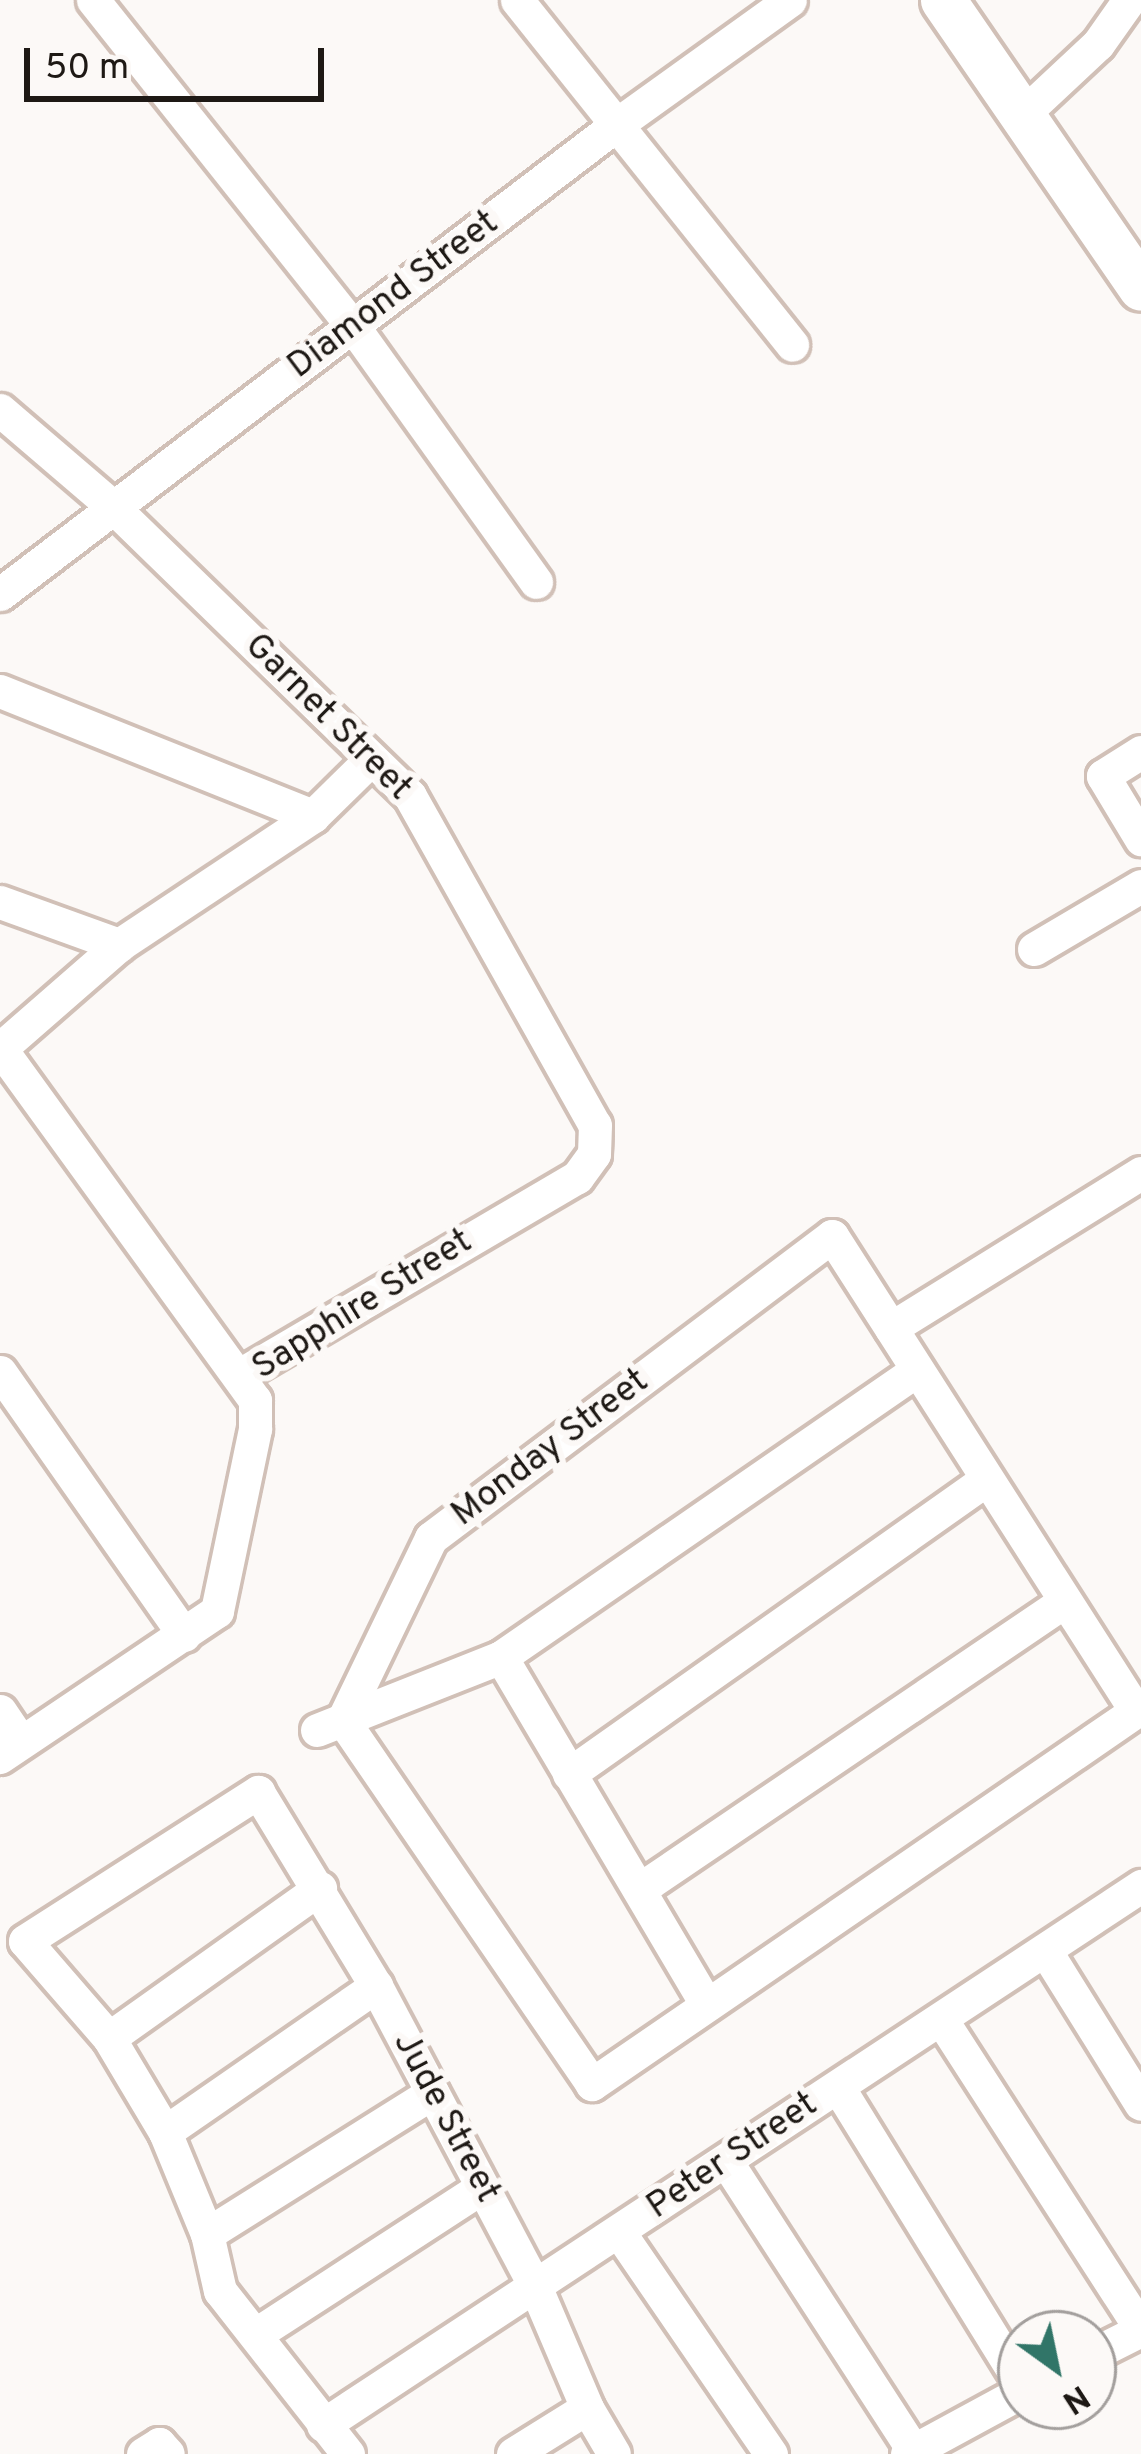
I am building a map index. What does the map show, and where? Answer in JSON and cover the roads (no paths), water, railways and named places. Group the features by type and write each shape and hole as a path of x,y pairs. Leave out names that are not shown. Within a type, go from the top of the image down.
{"main road":[{"path":"943,0 1141,288"}],"street":[{"path":"94,0 355,328 536,582"},
{"path":"517,0 792,345"},
{"name":"Diamond Street","path":"0,595 616,125 790,0"},
{"path":"1022,115 1098,44 1129,0"},
{"path":"1098,44 1141,29"},
{"name":"Garnet Street","path":"0,410 113,506 410,796 596,1125 594,1154"},
{"path":"0,691 313,816"},
{"path":"1141,752 1103,776 1141,839"},
{"path":"241,1374 1,1048 119,945 313,816 370,760"},
{"path":"1034,950 1141,886"},
{"path":"0,902 119,945"},
{"name":"Sapphire Street","path":"10,1749 217,1611 255,1429 255,1400 241,1374 577,1177 594,1154"},
{"path":"917,1370 501,1657 330,1725 592,2084 1136,1711 1062,1604 891,1328 1141,1173"},
{"name":"Monday Street","path":"330,1725 431,1538 832,1236 891,1328"},
{"path":"0,1372 184,1635"},
{"path":"569,1774 984,1481"},
{"path":"640,1889 1062,1604"},
{"path":"501,1657 707,2005"},
{"path":"0,1711 10,1749"},
{"name":"Jude Street","path":"109,2038 25,1941 259,1792 376,1986 535,2286 587,2408 614,2454"},
{"name":"Peter Street","path":"323,2425 1141,1886"},
{"path":"320,1888 109,2038 165,2132 207,2234 220,2291 348,2454"},
{"path":"1045,1950 1141,2104"},
{"path":"165,2132 376,1986"},
{"path":"941,2018 1141,2329"},
{"path":"838,2087 997,2348"},
{"path":"207,2234 432,2093"},
{"path":"726,2161 910,2452 997,2401"},
{"path":"256,2334 481,2188"},
{"path":"619,2232 771,2454"},
{"path":"513,2454 587,2408"}]}
